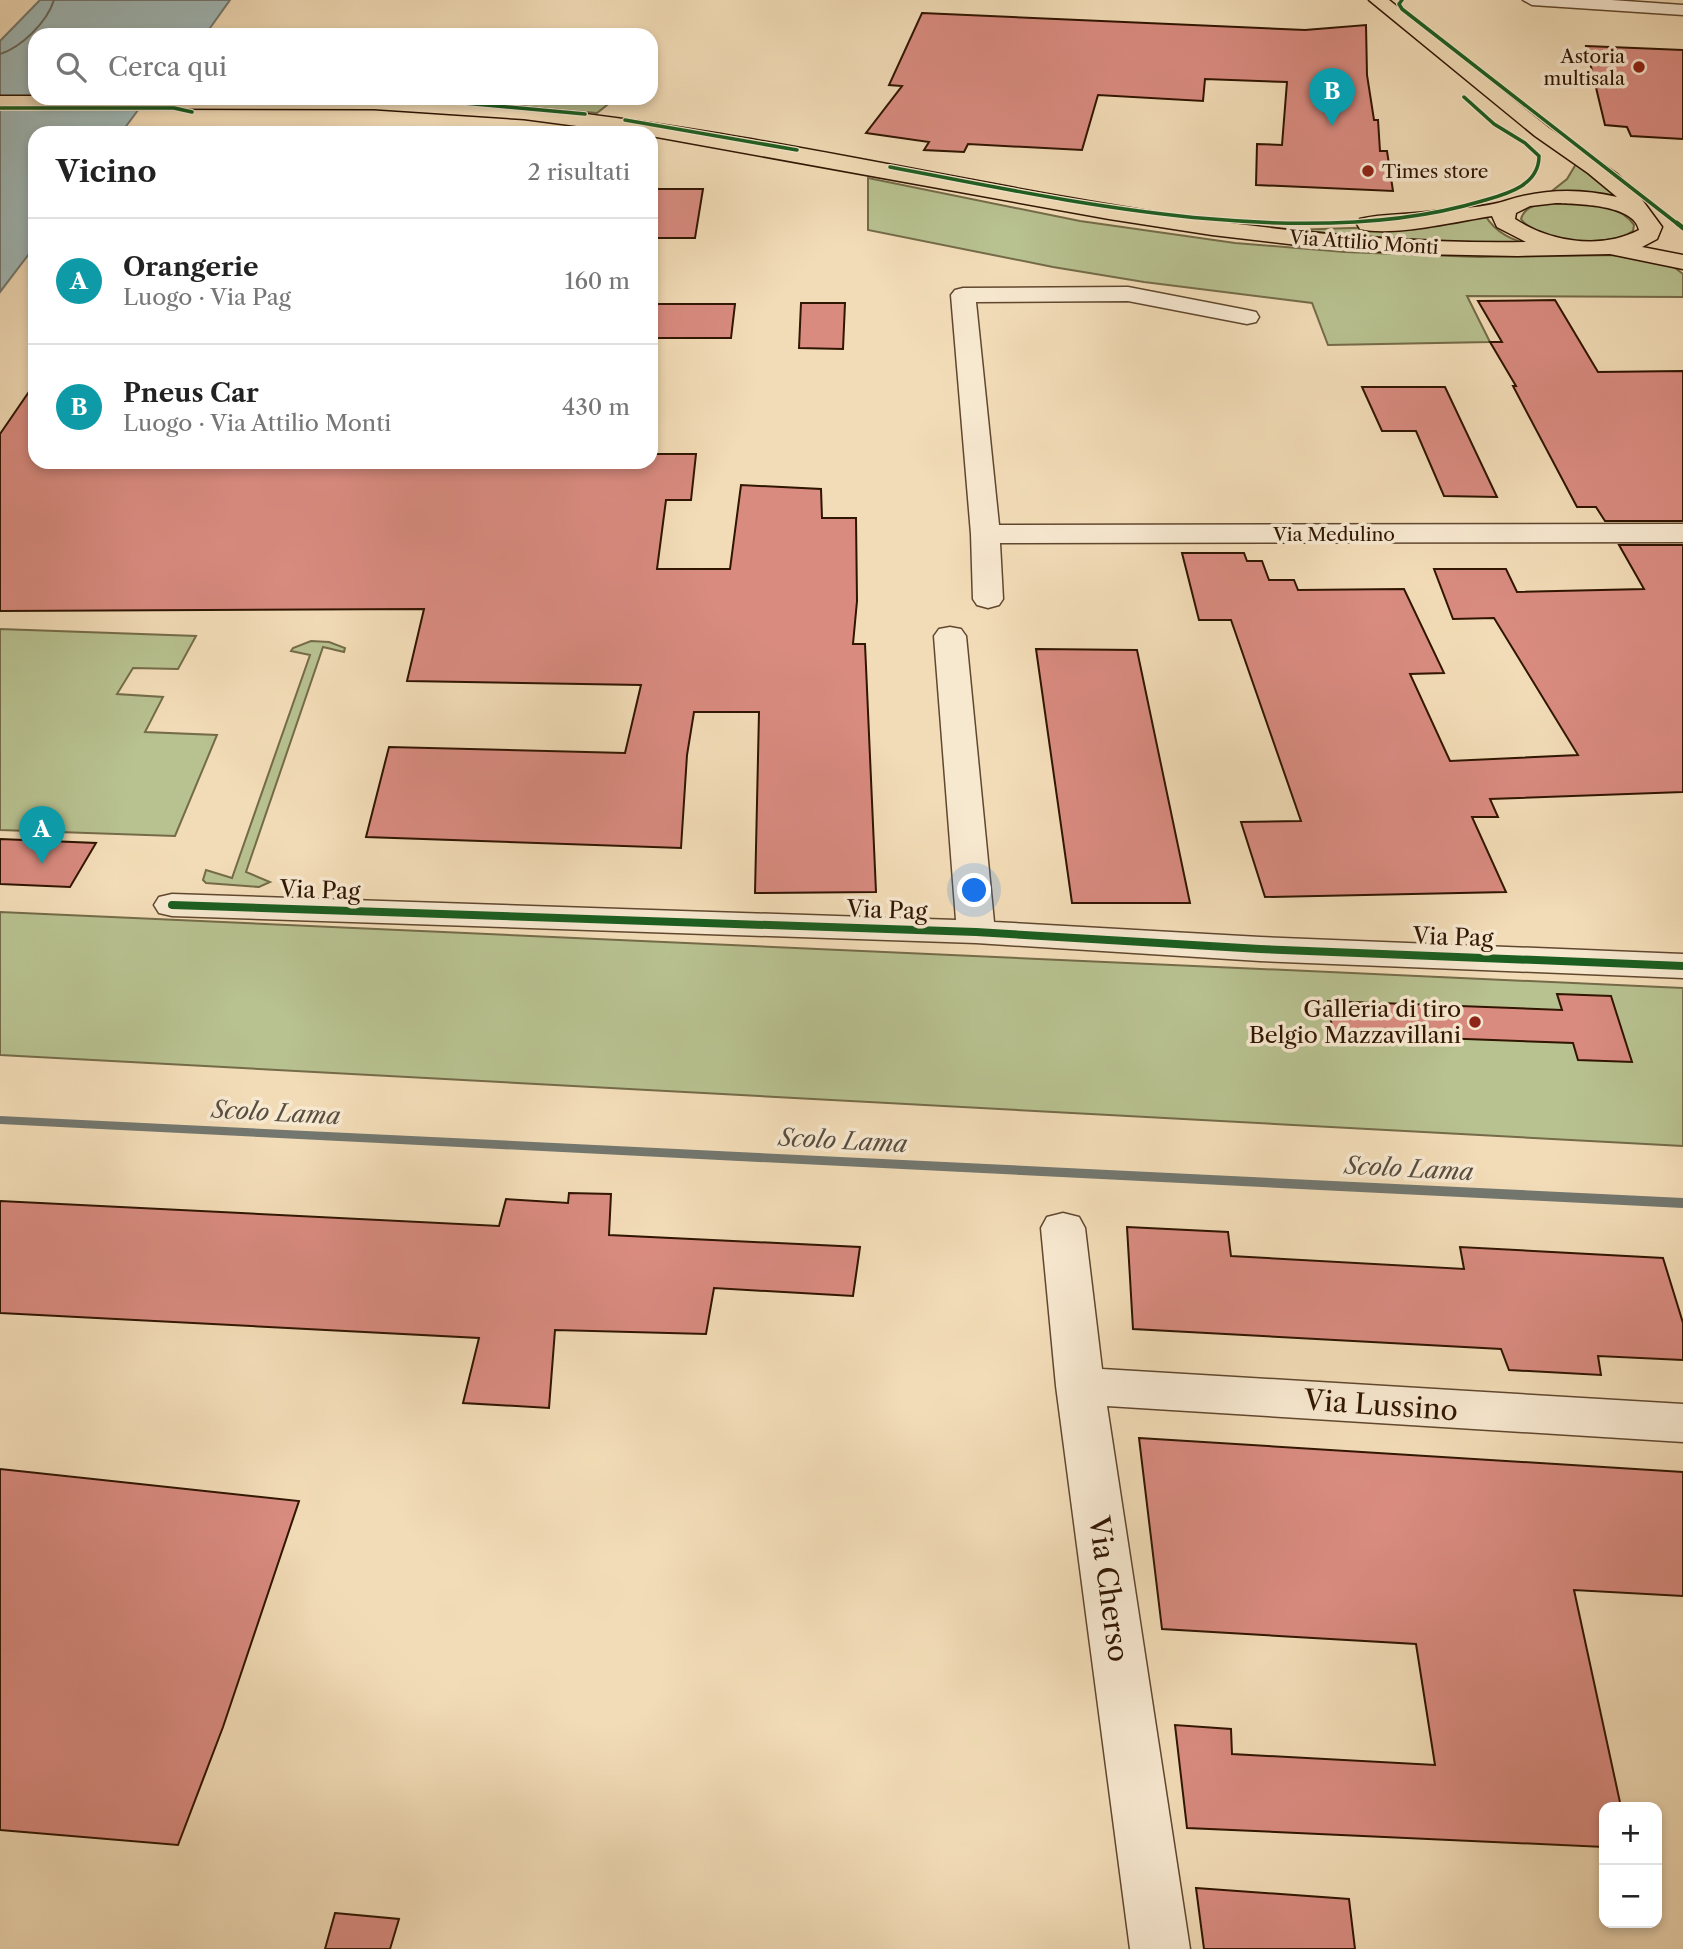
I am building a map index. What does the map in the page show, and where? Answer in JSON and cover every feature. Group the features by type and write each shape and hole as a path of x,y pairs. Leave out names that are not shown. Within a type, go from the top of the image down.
{"main road":[{"path":"1384,1 1543,133 1628,197 1651,226 1649,234 1641,240 1609,247"},
{"name":"Via Attilio Monti","path":"0,102 28,102"},
{"name":"Via Attilio Monti","path":"389,105 449,107 619,126"},
{"name":"Via Attilio Monti","path":"658,133 1226,231 1373,245 1541,249 1578,247"},
{"path":"1543,133 1558,158 1557,170 1542,186 1503,214 1505,222 1514,230 1550,242 1578,247 1609,247 1683,262"},
{"name":"Via Attilio Monti","path":"1150,220 1241,226 1333,226 1413,220 1513,205 1545,197 1579,197 1623,206 1643,217"},
{"path":"1643,217 1683,241"}],"street":[{"path":"1532,0 1683,10"},
{"path":"988,599 985,534 963,295 1128,294 1247,317"},
{"name":"Via Medulino","path":"985,534 1683,533"},
{"path":"950,636 976,932"},
{"name":"Via Pag","path":"172,905 976,932 1260,949 1683,966"},
{"name":"Via Cherso","path":"1063,1228 1080,1386 1160,1949"},
{"name":"Via Lussino","path":"1080,1386 1683,1423"}],"green space":[{"path":"507,105 607,105 597,113"},
{"path":"1576,164 1618,196 1552,191 1567,179"},
{"path":"868,178 1080,221 1235,243 1345,252 1479,257 1623,255 1670,264 1683,274 1683,297 1467,296 1490,342 1328,345 1312,303 1144,282 1053,267 868,230"},
{"path":"1556,202 1609,208 1627,217 1634,225 1633,231 1607,240 1574,241 1543,234 1521,219 1530,208"},
{"path":"1485,215 1494,227 1506,235 1533,246 1464,245 1291,230 1412,226"},
{"path":"0,629 196,636 178,669 133,668 117,694 163,697 145,732 217,735 175,836 0,830"},
{"path":"311,641 329,642 345,648 344,652 323,647 246,872 270,882 259,887 206,883 203,880 206,870 232,878 310,655 291,651"},
{"path":"0,912 1683,988 1683,1146 0,1055"}],"water":[{"path":"40,0 230,0 210,28 28,28 28,105 142,105 126,126 28,126 28,255 0,292 0,41"}],"building":[{"path":"922,13 1305,30 1366,25 1367,75 1374,120 1378,120 1380,151 1387,151 1393,191 1256,185 1257,144 1282,145 1287,82 1205,79 1203,101 1098,95 1082,150 968,144 964,152 924,150 929,142 866,133 902,86 889,85"},
{"path":"1586,46 1683,50 1683,139 1631,136 1627,127 1605,125"},
{"path":"658,189 703,189 695,238 658,238"},
{"path":"1555,300 1598,372 1683,371 1683,521 1605,521 1596,507 1577,507 1513,386 1516,386 1490,342 1502,342 1478,301"},
{"path":"801,303 845,303 843,349 799,348"},
{"path":"658,304 735,304 731,338 658,338"},
{"path":"1362,387 1445,387 1497,497 1444,496 1416,431 1382,431"},
{"path":"28,393 28,469 658,469 658,454 696,454 691,500 666,500 657,569 730,569 741,485 821,489 822,518 856,518 857,601 853,644 865,644 876,892 755,893 759,712 694,712 687,755 681,848 366,837 389,747 625,753 641,685 407,681 424,609 0,611 0,434"},
{"path":"1619,545 1683,545 1683,792 1490,799 1498,817 1472,817 1506,892 1265,897 1241,822 1301,821 1231,620 1199,620 1182,553 1244,553 1247,561 1262,561 1269,580 1294,580 1298,590 1404,589 1444,673 1410,674 1450,761 1578,755 1494,618 1453,619 1434,569 1506,569 1517,592 1644,589"},
{"path":"1036,649 1137,650 1190,903 1072,903"},
{"path":"0,839 96,843 70,887 0,884"},
{"name":"Galleria di tiro Belgio Mazzavillani","path":"1557,994 1611,996 1632,1062 1578,1060 1573,1043 1333,1034 1328,1001 1562,1010"},
{"path":"569,1193 611,1194 609,1235 860,1247 853,1296 714,1288 706,1334 555,1330 549,1408 463,1403 479,1338 0,1313 0,1201 499,1226 506,1199 568,1203"},
{"path":"1127,1227 1228,1232 1231,1256 1464,1269 1460,1247 1663,1258 1683,1323 1683,1360 1598,1356 1601,1375 1509,1370 1501,1349 1133,1329"},
{"path":"1139,1438 1683,1472 1683,1596 1574,1590 1620,1802 1599,1802 1599,1847 1187,1828 1175,1725 1231,1729 1232,1754 1435,1765 1416,1644 1162,1629"},
{"path":"0,1469 299,1501 223,1727 178,1845 0,1830"},
{"path":"1196,1888 1349,1899 1355,1949 1204,1949"},
{"path":"335,1913 399,1919 390,1949 325,1949"}],"waterway":[{"name":"Scolo Lama","path":"0,1120 1683,1203"}],"cycle path":[{"path":"1402,0 1399,4 1402,9 1683,228"},
{"path":"890,167 1106,206 1161,213 1270,222 1325,222 1410,216 1452,209 1501,195 1525,184 1536,172 1539,156 1525,143 1494,124 1464,97"},
{"path":"486,105 585,114"},
{"path":"0,108 174,108 192,112"},
{"path":"625,120 797,150"},
{"path":"172,905 976,932 1260,949 1683,966"}],"place":[{"name":"Astoria multisala","path":"1639,67"},
{"name":"Pneus Car","path":"1332,126"},
{"name":"Times store","path":"1368,171"},
{"name":"Orangerie","path":"42,864"},
{"name":"Galleria di tiro Belgio Mazzavillani","path":"1475,1022"}]}
